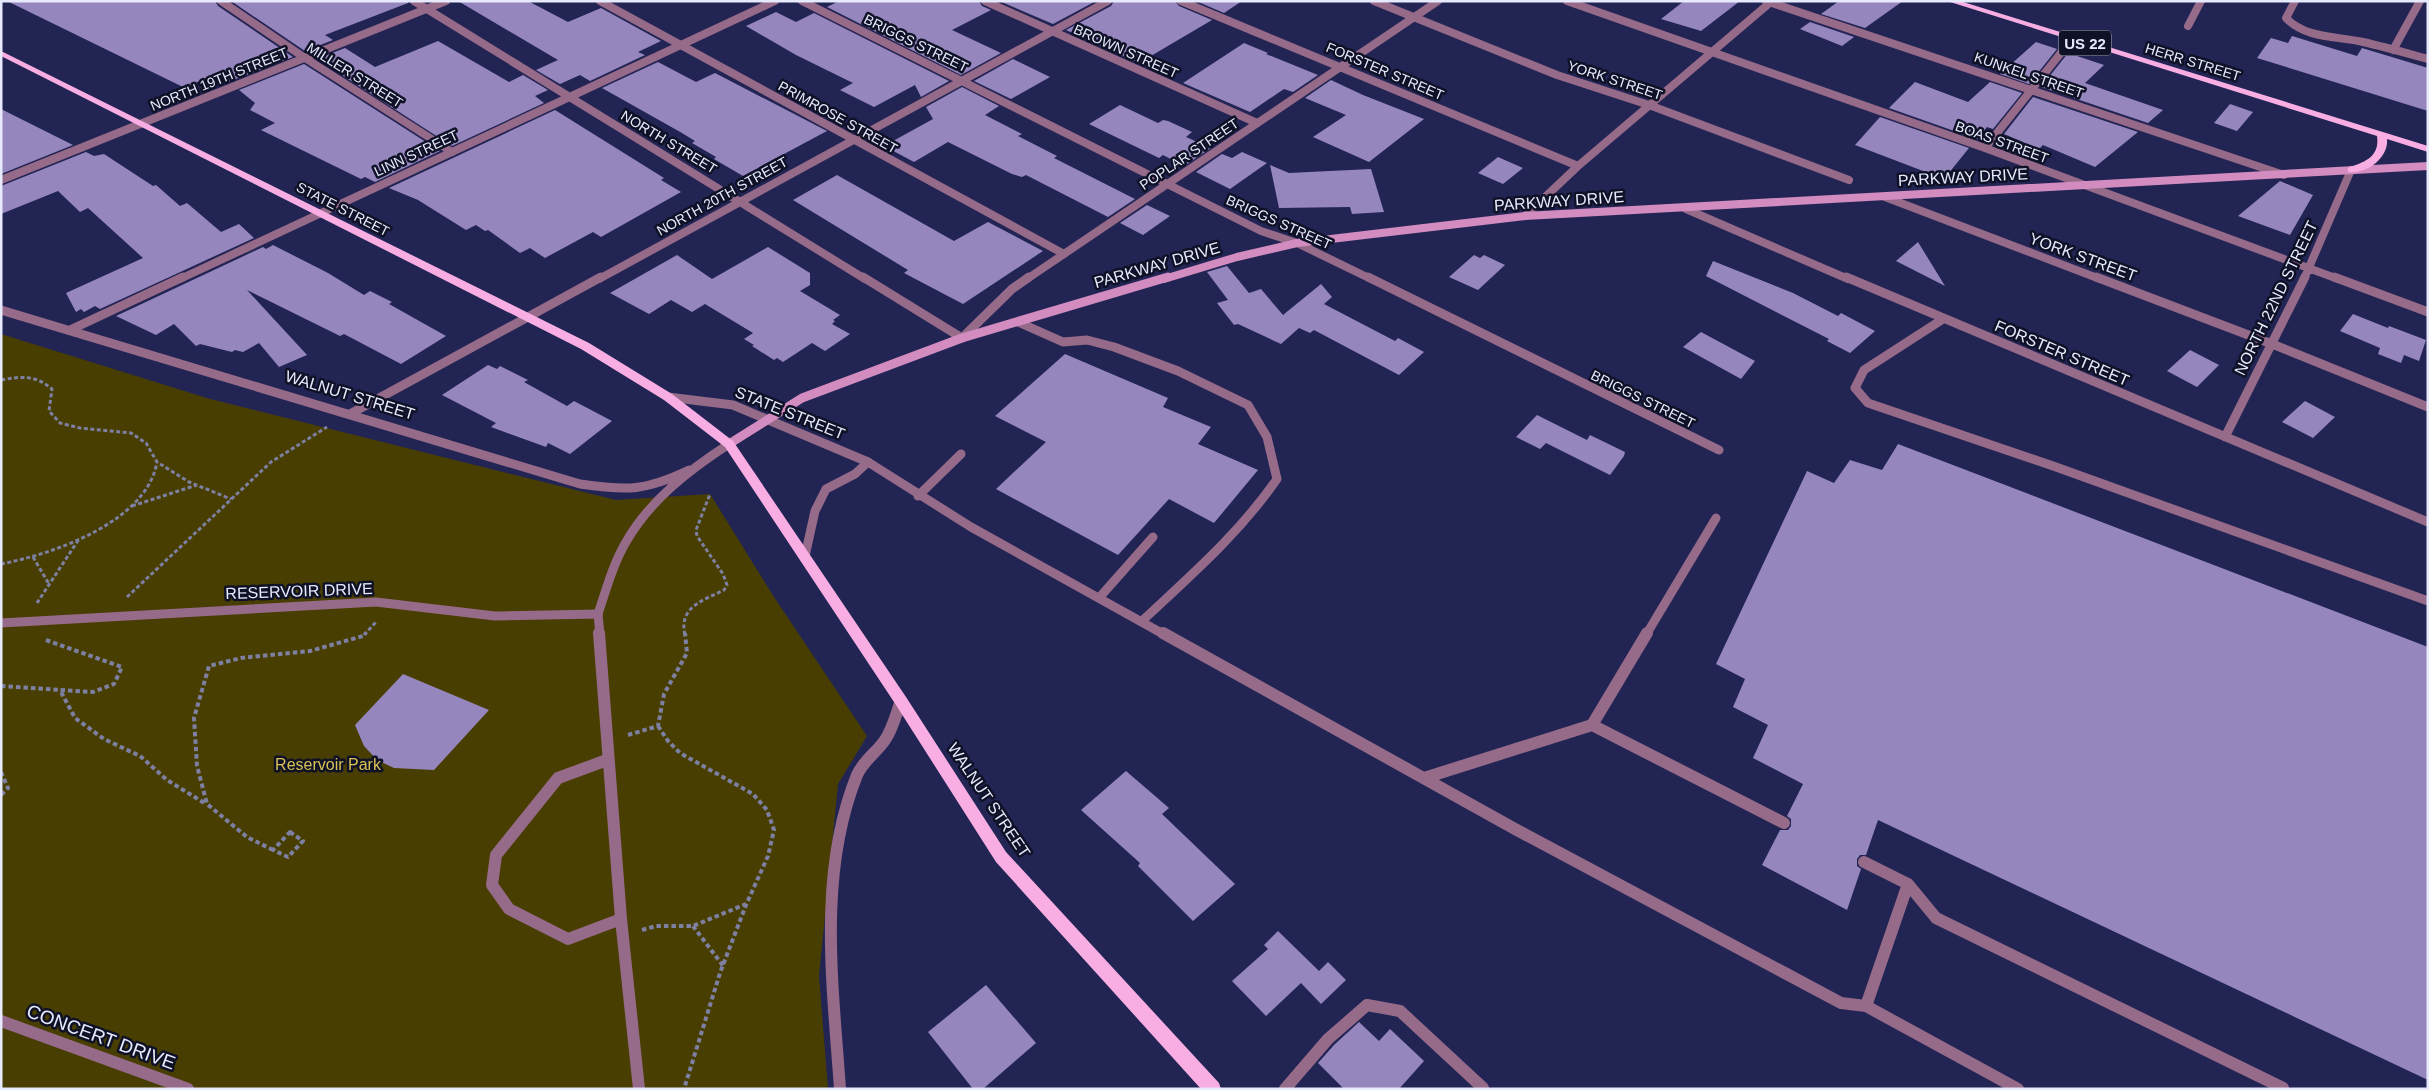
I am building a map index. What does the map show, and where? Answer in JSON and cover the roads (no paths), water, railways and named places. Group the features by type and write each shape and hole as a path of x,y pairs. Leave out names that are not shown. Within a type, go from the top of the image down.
{"main road":[{"name":"HERR STREET","path":"1951,1 1964,3 2072,39 2428,149"},
{"name":"STATE STREET","path":"1,53 585,346 668,397 729,444 788,528"},
{"path":"2351,170 2372,164 2378,158 2382,151 2382,136"},
{"name":"WALNUT STREET","path":"788,528 1002,857 1213,1089"}],"street":[{"name":"MILLER STREET","path":"221,1 304,58 452,152"},
{"name":"NORTH STREET","path":"414,1 962,338"},
{"name":"NORTH 19TH STREET","path":"1,180 446,1"},
{"name":"PRIMROSE STREET","path":"600,1 1064,254"},
{"name":"LINN STREET","path":"70,330 775,1"},
{"name":"BRIGGS STREET","path":"802,1 1262,231 1297,243 1720,450"},
{"name":"BROWN STREET","path":"985,1 1257,124"},
{"name":"NORTH 20TH STREET","path":"350,414 1108,1"},
{"name":"FORSTER STREET","path":"1181,1 1578,166"},
{"name":"YORK STREET","path":"1374,1 1556,75 1649,105 1849,180"},
{"name":"POPLAR STREET","path":"962,338 1012,289 1438,1"},
{"name":"BOAS STREET","path":"1567,1 1985,148 2428,312"},
{"path":"2188,26 2201,1"},
{"path":"2295,1 2286,18 2290,24 2314,34 2354,40 2428,59"},
{"path":"2393,50 2420,1"},
{"path":"1524,216 1578,166 1769,2"},
{"name":"KUNKEL STREET","path":"1769,2 2033,89 2284,175"},
{"path":"1985,148 2072,39"},
{"name":"PARKWAY DRIVE","path":"729,444 802,398 962,338 1227,260 1297,243 1524,216 2428,166"},
{"name":"NORTH 22ND STREET","path":"2225,437 2309,269 2351,170"},
{"name":"YORK STREET","path":"1885,197 2272,344 2428,408"},
{"name":"FORSTER STREET","path":"1686,208 1943,319 2428,522"},
{"name":"WALNUT STREET","path":"1,310 580,484 620,490 660,484 689,470"},
{"path":"1943,319 1864,370 1855,388 1868,403 2132,493 2428,602"},
{"path":"1018,322 1063,342 1088,340 1114,346 1178,371 1248,405 1267,437 1277,479 1254,512 1228,540 1141,622"},
{"name":"STATE STREET","path":"668,397 733,404 868,462 918,496 1141,622 1291,702 1646,901 1841,1003 1866,1006"},
{"path":"639,1089 621,918 606,742 598,614 625,544 640,520 689,470 729,444"},
{"path":"918,496 961,454"},
{"path":"805,556 815,510 826,489 855,474 868,462"},
{"path":"1424,778 1592,725 1716,518"},
{"path":"1099,598 1153,537"},
{"name":"RESERVOIR DRIVE","path":"1,623 376,602 495,616 598,614"},
{"path":"840,1089 832,974 831,911 837,856 844,812 858,773 886,738 901,701"},
{"path":"1592,725 1784,823"},
{"path":"608,760 558,778 496,855 492,885 509,910 568,939 621,918"},
{"path":"1864,862 1908,884 1936,918 2283,1088"},
{"path":"1908,884 1866,1006 2018,1089"},
{"path":"1285,1089 1328,1039 1367,1005 1400,1011 1483,1088"},
{"name":"CONCERT DRIVE","path":"1,1022 188,1089"}],"park label":[{"name":"Reservoir Park","path":"328,764"}]}
